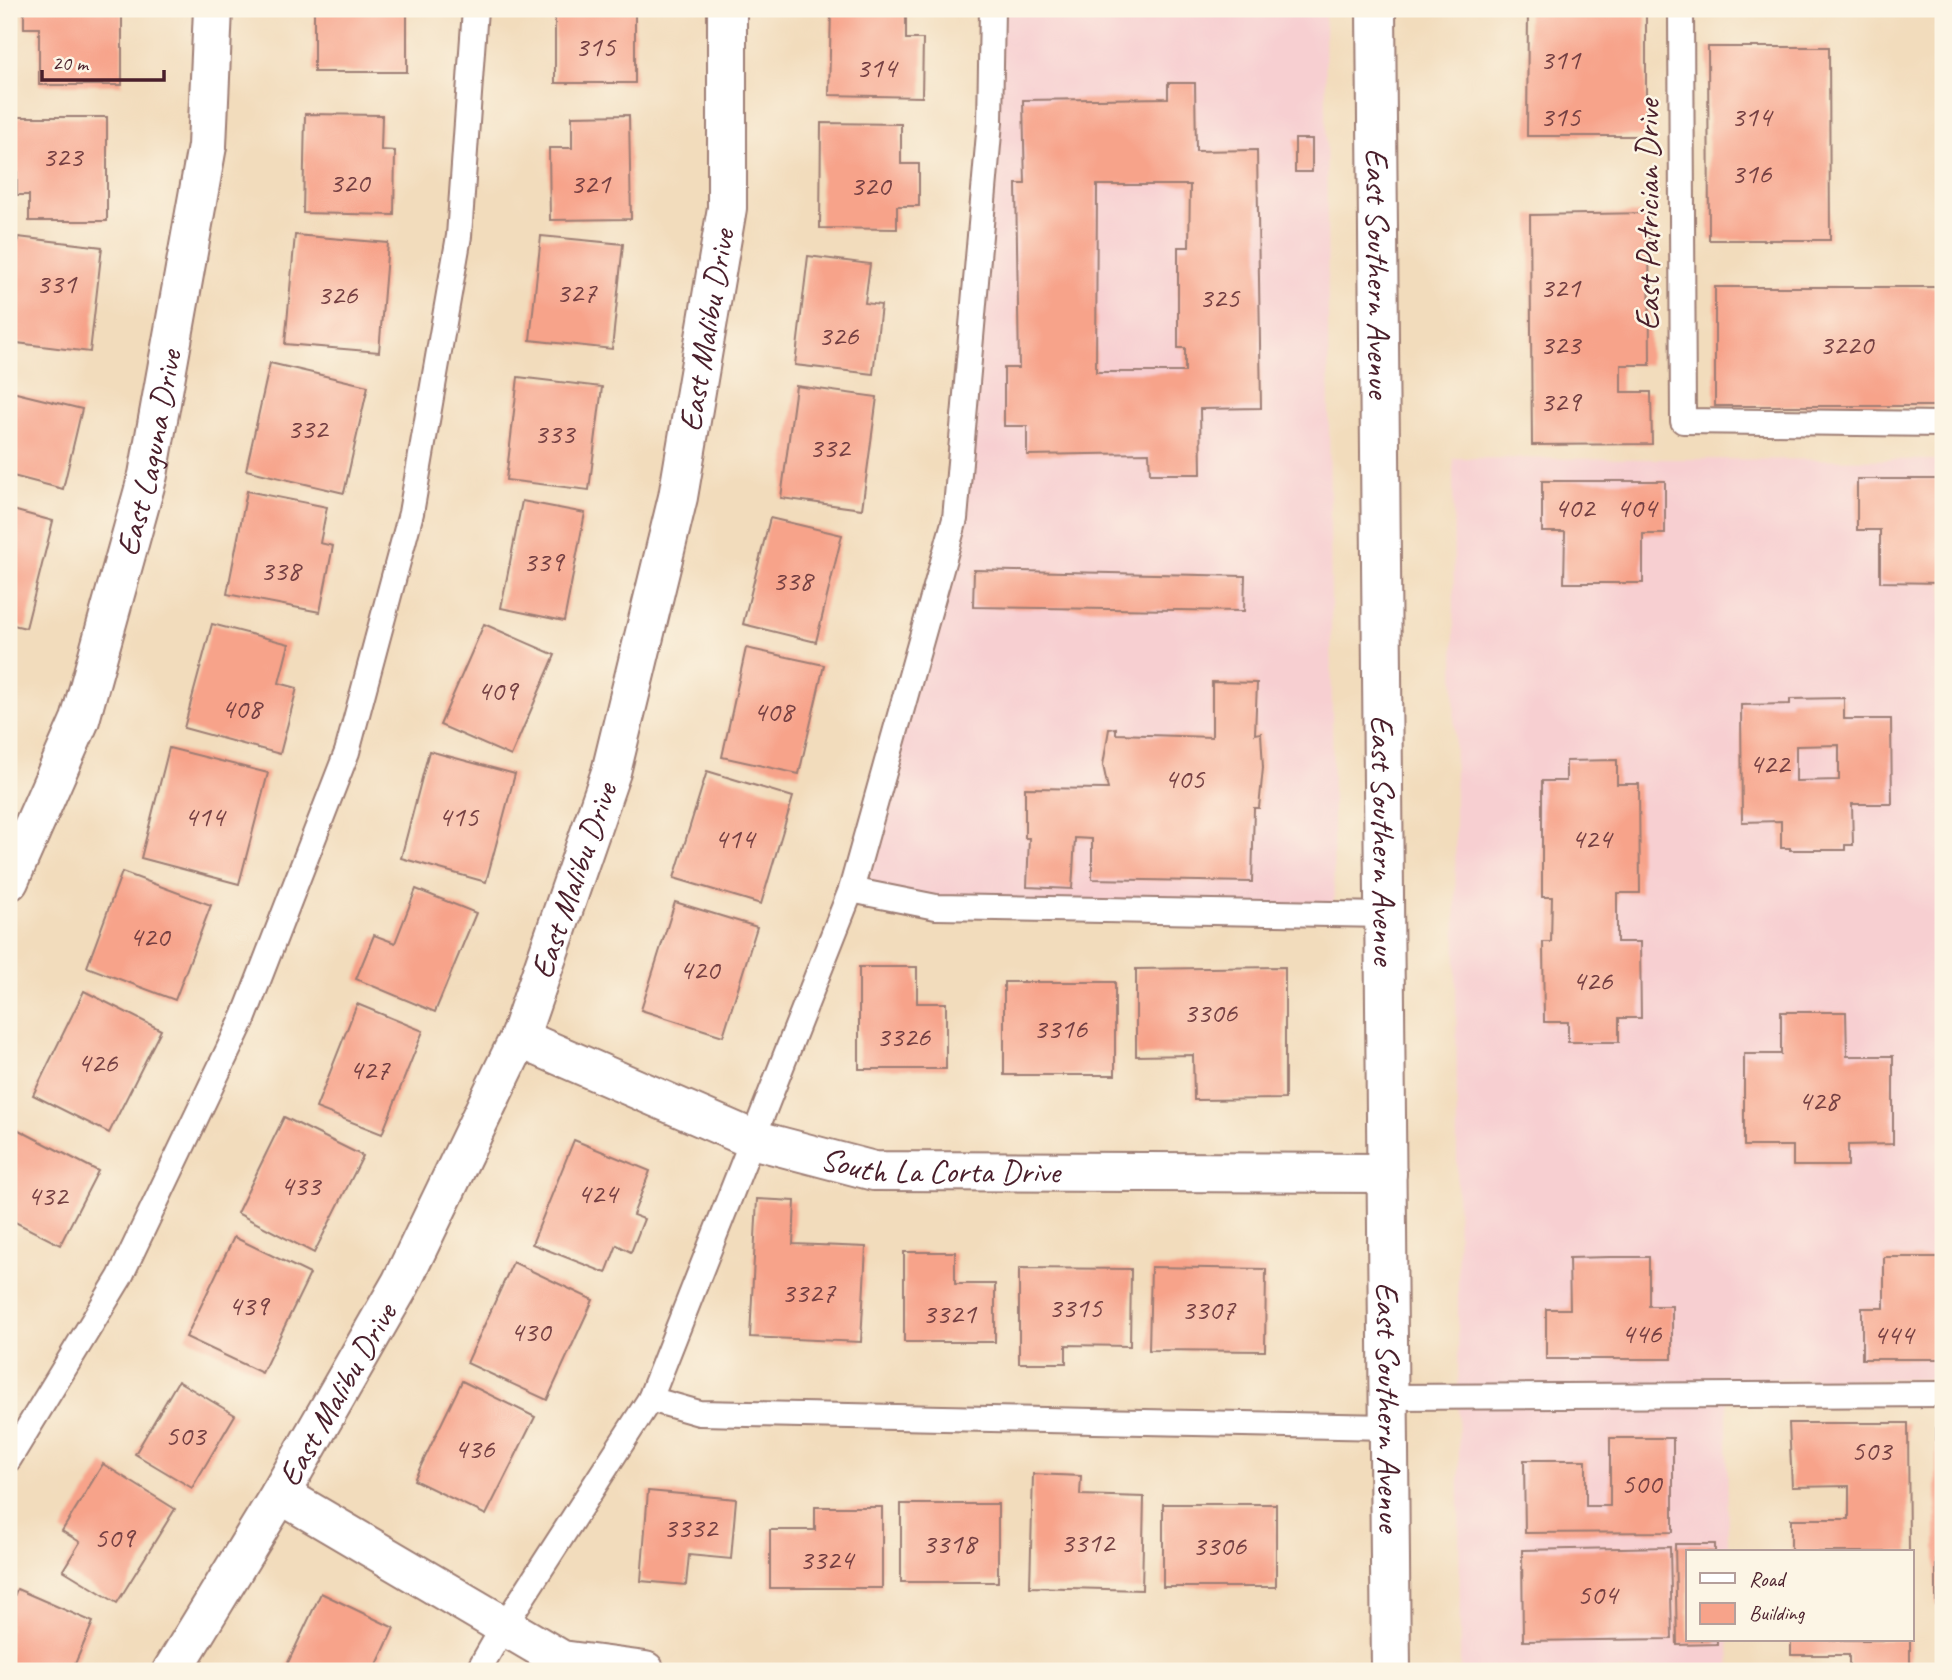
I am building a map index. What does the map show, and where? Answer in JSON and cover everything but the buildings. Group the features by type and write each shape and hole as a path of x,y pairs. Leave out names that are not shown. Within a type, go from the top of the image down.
{"street":[{"name":"East Laguna Drive","path":"9,881 80,720 148,475 207,146 213,9"},
{"name":"East Malibu Drive","path":"172,1671 280,1494 401,1283 519,1038 611,772 678,497 727,208 727,9"},
{"name":"East Southern Avenue","path":"1376,9 1391,1671"},
{"name":"South La Corta Drive","path":"519,1038 752,1139 874,1171 1387,1173"},
{"path":"280,1494 562,1660 645,1671"}],"lane":[{"path":"9,1459 126,1265 244,1017 347,752 411,513 452,276 458,236 475,9"},
{"path":"478,1671 650,1399 851,890 955,519 990,122 992,9"},
{"name":"East Patrician Drive","path":"1681,9 1683,421 1943,424"},
{"path":"851,890 936,907 1385,915"},
{"path":"650,1399 699,1413 1388,1412 1943,1394"}],"shaded area":[{"path":"992,9 1325,9 1334,914 936,907 851,890 955,519"},
{"path":"1453,458 1943,460 1943,1379 1727,1380 1728,1550 1686,1550 1686,1642 1729,1642 1730,1671 1460,1671"}]}
